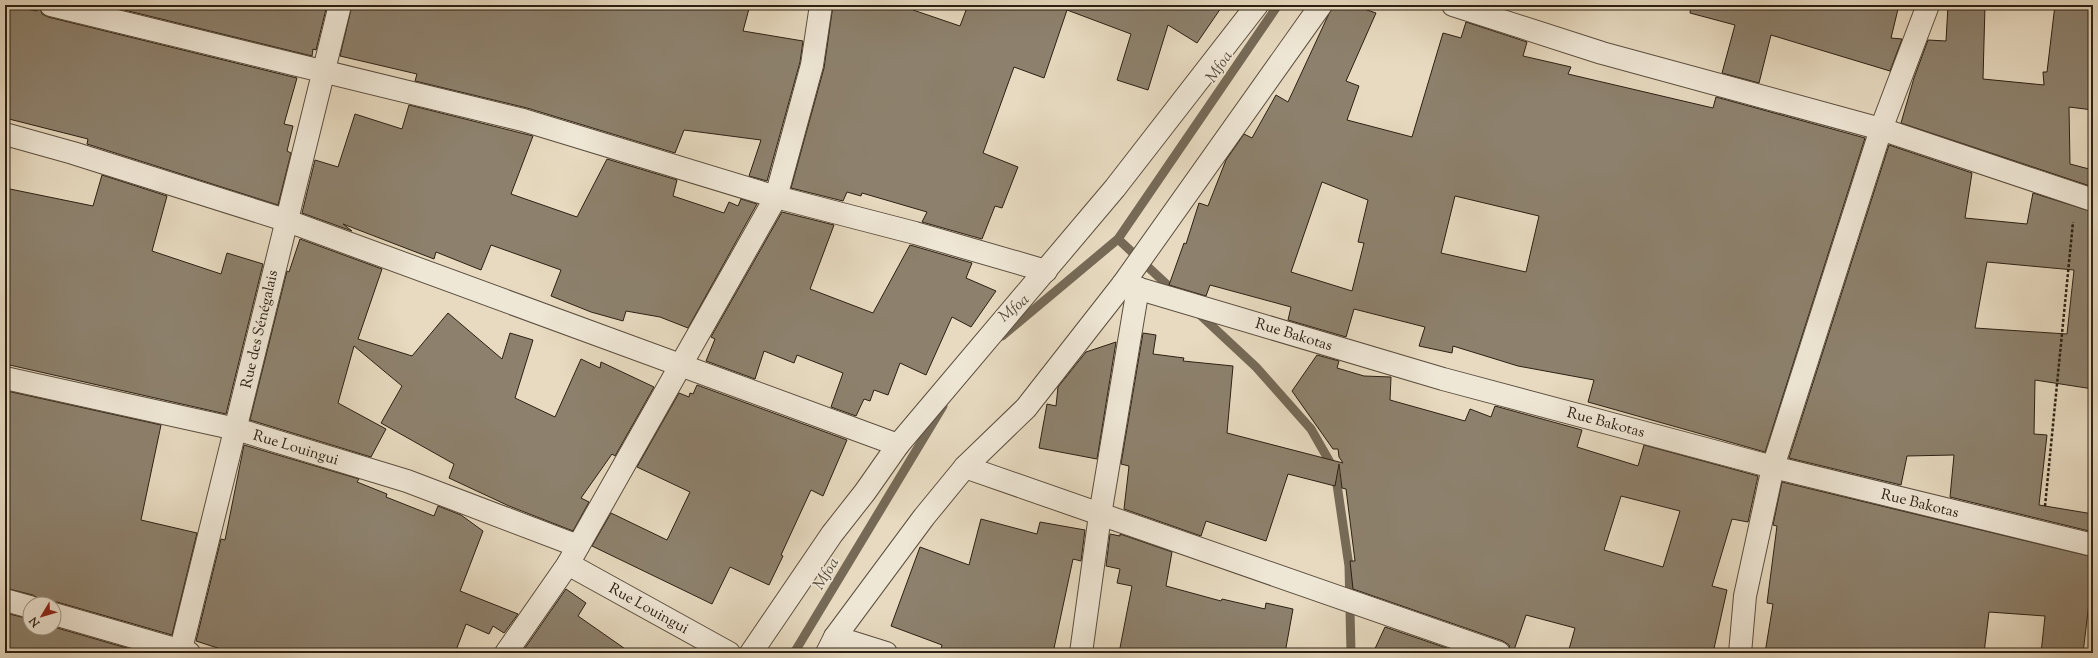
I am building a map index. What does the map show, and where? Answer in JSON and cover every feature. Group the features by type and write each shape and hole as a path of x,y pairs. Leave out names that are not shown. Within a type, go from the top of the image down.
{"street":[{"path":"51,5 523,120 776,197 915,233 1046,271"},
{"name":"Rue des Sénégalais","path":"184,652 286,220 340,5"},
{"path":"506,653 573,555 776,197 812,65 821,5"},
{"path":"751,653 832,534 865,492 898,445 1115,188 1257,5"},
{"path":"886,653 831,645 924,518 965,467 1026,408 1130,286 1321,5"},
{"path":"1452,5 1602,53 1881,129 2084,198"},
{"path":"1740,653 1745,596 1773,467 1881,129 1928,5"},
{"path":"5,134 72,153 286,220 898,445"},
{"path":"1081,653 1130,286"},
{"name":"Rue Bakotas","path":"1130,286 1443,379 1773,467 2093,545"},
{"name":"Rue Louingui","path":"5,378 236,429 407,482 573,555 729,653"},
{"path":"965,467 1100,516 1499,653"},
{"path":"5,600 22,605"},
{"path":"62,616 184,652"}],"path":[{"path":"2042,532 2084,198"}],"building":[{"path":"5,5 37,11 39,5 42,14 48,17 297,78 284,124 293,126 287,151 291,153 278,205 87,144 88,139 5,118"},
{"path":"104,5 327,5 316,50 313,49 312,56"},
{"path":"352,5 750,5 743,31 803,41 800,62 767,181 749,176 761,140 684,130 675,153 527,108 415,81 417,74 340,56"},
{"path":"833,5 914,5 913,10 960,26 968,5 1223,5 1197,43 1168,25 1148,90 1117,80 1131,34 1067,10 1044,78 1014,67 983,153 1018,167 1002,208 995,206 982,239 922,222 927,212 862,193 861,196 847,192 843,201 791,188 824,68"},
{"path":"1333,5 1352,5 1376,13 1346,81 1359,86 1347,120 1412,137 1443,33 1461,38 1466,22 1527,42 1523,56 1571,67 1568,74 1713,108 1716,97 1865,138 1765,452 1588,402 1594,380 1518,366 1453,346 1452,353 1419,346 1425,327 1354,309 1346,337 1288,320 1291,307 1210,285 1206,296 1169,285 1184,243 1186,244 1199,203 1208,206 1226,160 1244,134 1252,138 1276,95 1288,102","holes":["1322,182 1368,200 1358,242 1364,243 1352,291 1291,272","1455,196 1539,216 1526,272 1441,253"]},
{"path":"1691,5 1899,5 1891,38 1902,39 1890,71 1771,35 1759,83 1722,73 1735,25 1690,13"},
{"path":"1948,5 1985,5 1983,79 2044,85 2043,72 2047,72 2055,5 2093,5 2093,110 2069,107 2070,164 2093,170 2093,187 1901,123 1914,78 1928,40 1946,41"},
{"path":"409,105 533,136 511,194 577,217 607,159 677,180 673,196 724,213 729,202 738,206 741,199 757,204 688,328 660,317 626,311 623,321 591,312 551,296 561,270 491,245 481,270 436,252 434,259 343,224 352,231 302,213 315,160 338,167 355,114 402,129"},
{"path":"1889,145 1972,173 1965,218 2027,224 2033,193 2093,212 2093,389 2035,380 2034,434 2047,435 2039,505 2093,514 2093,532 1950,497 1954,455 1907,456 1901,485 1789,458","holes":["1987,262 2074,270 2067,334 1975,328"]},
{"path":"102,175 167,196 152,251 221,274 227,253 263,264 226,414 5,364 5,188 93,206"},
{"path":"782,212 834,225 810,289 873,313 910,245 972,263 966,278 996,291 971,327 952,317 926,375 900,363 888,395 874,390 870,401 864,399 856,416 831,407 843,373 797,355 794,363 764,351 755,379 706,361 715,339 711,337"},
{"path":"300,239 382,269 358,339 412,356 448,313 502,359 510,333 533,340 515,398 555,417 581,359 600,368 601,362 654,387 615,456 612,454 581,498 589,502 573,531 509,506 449,478 454,464 381,423 402,386 354,346 338,403 386,429 371,457 250,420 287,271 289,272"},
{"path":"1143,333 1156,335 1153,354 1184,358 1183,361 1233,366 1227,433 1343,463 1339,457 1338,449 1333,449 1292,391 1317,355 1339,361 1337,368 1364,376 1391,377 1390,400 1465,421 1470,409 1491,417 1495,406 1582,430 1577,447 1638,466 1644,445 1758,476 1748,522 1732,519 1712,586 1727,590 1713,653 1568,653 1575,628 1526,615 1513,653 1511,653 1509,645 1503,641 1353,589 1350,561 1355,561 1346,489 1342,488 1339,464 1335,486 1288,474 1266,541 1206,521 1201,536 1124,509 1129,466 1121,464","holes":["1621,496 1680,511 1663,567 1604,550"]},
{"path":"1116,342 1097,459 1039,448 1047,404 1056,406 1058,387 1086,352"},
{"path":"697,385 847,440 823,496 811,490 769,585 730,567 712,604 592,546 611,513 667,540 690,492 637,467 679,393 689,397 690,393 693,394"},
{"path":"7,391 161,425 141,520 197,533 172,635 62,603 62,596 34,596 5,588 5,402"},
{"path":"244,445 359,479 357,482 387,494 386,497 434,516 438,506 461,515 483,531 460,591 518,614 504,633 493,626 489,634 466,624 455,653 233,653 196,641 221,539 225,540"},
{"path":"1782,482 2093,557 2093,604 2089,603 2083,653 2041,653 2045,616 1989,612 1984,653 1765,653 1773,604 1767,603 1777,526 1773,525"},
{"path":"981,519 1037,534 1040,522 1085,530 1081,561 1073,559 1053,653 940,653 942,645 891,626 920,547 969,565"},
{"path":"1110,534 1120,536 1120,534 1172,552 1166,586 1221,601 1222,599 1265,609 1266,603 1293,609 1285,653 1119,653 1132,586 1117,583 1120,569 1106,566"},
{"path":"566,589 586,603 578,616 631,653 532,653 525,648"},
{"path":"5,613 22,617 22,636 62,636 62,629 144,653 5,653"},
{"path":"1385,627 1461,653 1373,653"}],"waterway":[{"name":"Mfoa","path":"1002,336 1118,239 1278,5"},
{"path":"1118,239 1177,294"},
{"path":"1197,312 1256,367 1311,429 1335,471 1349,566 1351,653"},
{"name":"Mfoa","path":"794,653 943,406"}]}
